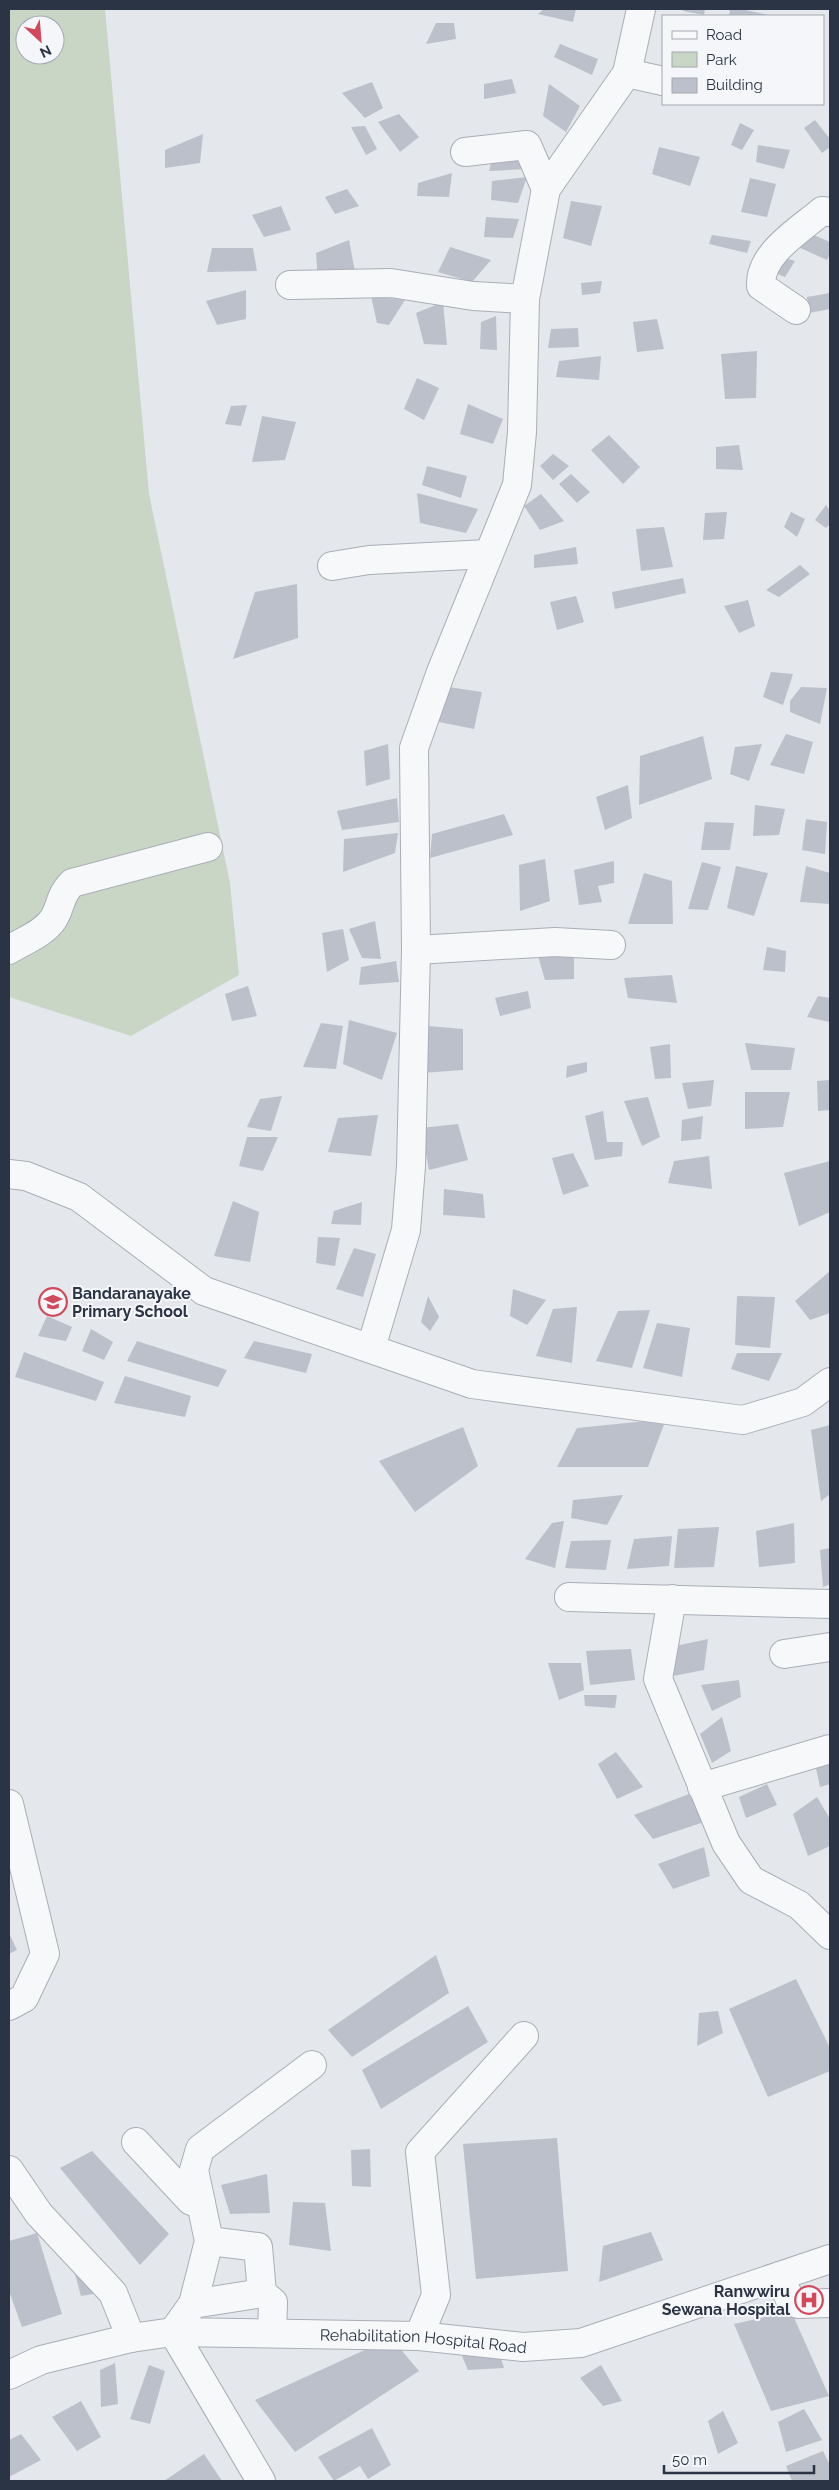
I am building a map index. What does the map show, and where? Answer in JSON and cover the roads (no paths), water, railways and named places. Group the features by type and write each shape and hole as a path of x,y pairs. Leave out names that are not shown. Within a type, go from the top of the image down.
{"street":[{"path":"371,1348 406,1230 411,1166 416,950 414,748 441,672 517,485 522,432 525,299 546,189 627,73 641,9"},
{"path":"627,73 662,81"},
{"path":"466,152 527,145 546,189"},
{"path":"796,310 761,286 761,276 773,254 822,211 830,212"},
{"path":"290,285 391,283 473,296 525,299"},
{"path":"332,566 369,560 488,554"},
{"path":"9,950 42,930 54,918 62,894 72,883 208,847"},
{"path":"416,950 554,942 611,945"},
{"path":"9,1174 26,1176 79,1197 204,1291 472,1384 743,1420 803,1402 830,1382"},
{"path":"569,1597 672,1598 830,1604"},
{"path":"672,1598 658,1679 726,1843 751,1880 799,1905 830,1935"},
{"path":"784,1654 830,1647"},
{"path":"702,1787 830,1749"},
{"path":"9,1804 45,1954 24,1998 9,2006"},
{"path":"419,2336 436,2295 420,2152 524,2036"},
{"path":"261,2481 173,2332 193,2304 209,2241 194,2170 200,2149 312,2065"},
{"path":"136,2142 191,2202 202,2203"},
{"path":"9,2170 40,2214 113,2293 131,2338"},
{"path":"209,2241 258,2247 262,2293 272,2302 272,2333"},
{"name":"Rehabilitation Hospital Road","path":"9,2375 41,2360 131,2338 173,2332 419,2336 523,2347 581,2343 830,2258"},
{"path":"780,2276 790,2300 798,2304 830,2303"},
{"path":"193,2304 262,2293"}],"place":[{"name":"Bandaranayake Primary School","path":"53,1302"},
{"name":"Ranwwiru Sewana Hospital","path":"809,2300"}]}
